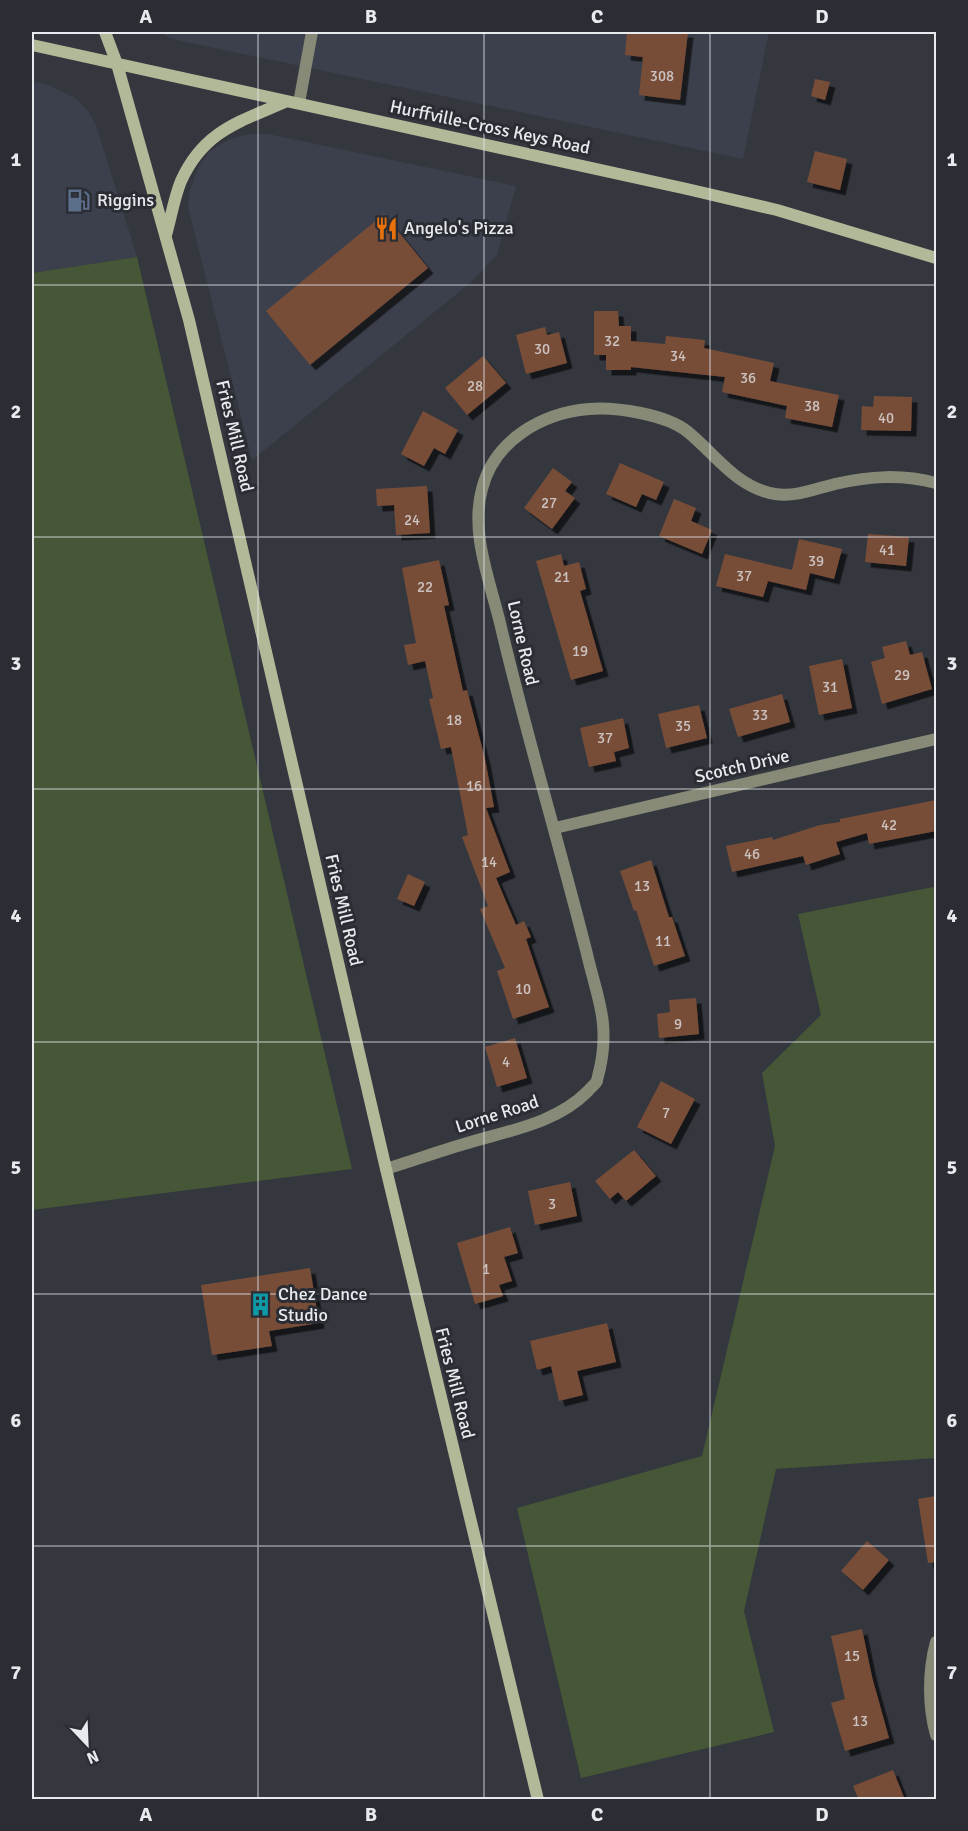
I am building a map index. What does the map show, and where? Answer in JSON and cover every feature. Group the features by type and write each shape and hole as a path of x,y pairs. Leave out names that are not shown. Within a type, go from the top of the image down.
{"main road":[{"name":"Fries Mill Road","path":"105,32 117,64 189,320 386,1169 538,1800"},
{"name":"Hurffville-Cross Keys Road","path":"32,45 777,210 936,258"},
{"path":"166,236 181,182 204,144 226,128 293,102"}],"street":[{"path":"293,102 312,35"},
{"name":"Lorne Road","path":"386,1169 542,1121 577,1102 597,1081 603,1053 604,1017 555,828 517,699 478,531 481,491 492,462 507,444 525,430 554,416 589,409 626,411 657,418 685,429 751,488 777,494 805,493 838,484 901,476 936,483"},
{"name":"Scotch Drive","path":"555,828 936,739"},
{"path":"936,1642 931,1670 931,1696 936,1735"}],"shaded area":[{"path":"160,32 769,32 743,159 172,39"},
{"path":"32,81 49,85 75,98 87,109 97,128 137,257 32,273"},
{"path":"249,134 268,134 516,186 497,255 469,284 252,460 188,207 190,190 198,168 210,151 230,139"}],"green space":[{"path":"137,257 352,1169 32,1210 32,273"},
{"path":"933,887 936,896 936,1458 776,1469 744,1611 774,1732 581,1778 517,1508 702,1456 775,1146 762,1073 821,1015 798,914"}],"building":[{"path":"627,32 688,32 680,100 639,95 643,57 625,55"},
{"path":"815,79 830,82 825,100 811,96"},
{"path":"815,151 847,159 840,190 807,182"},
{"path":"384,214 428,268 310,365 266,311"},
{"path":"594,311 618,311 619,326 631,326 631,341 665,344 666,336 705,340 704,348 774,363 770,381 839,395 832,427 785,418 787,406 722,392 725,377 631,367 631,370 606,370 606,355 594,355"},
{"path":"545,327 547,335 559,332 567,363 526,374 516,335"},
{"path":"483,356 506,383 467,415 445,388"},
{"path":"874,396 912,397 911,431 861,430 862,406 873,407"},
{"path":"423,411 458,430 445,454 434,448 424,466 401,454"},
{"path":"620,463 664,482 656,500 642,494 636,507 606,494"},
{"path":"553,468 572,482 565,491 575,498 552,529 524,508"},
{"path":"427,486 430,533 396,535 394,505 377,506 376,489"},
{"path":"674,499 696,508 691,521 712,530 702,554 659,536"},
{"path":"868,534 909,537 906,566 865,562"},
{"path":"799,539 842,549 834,579 810,573 806,590 768,581 763,597 716,586 725,554 792,570"},
{"path":"561,554 564,566 579,562 586,589 580,591 603,671 571,680 536,561"},
{"path":"439,560 449,605 444,606 463,691 467,690 485,759 494,807 486,808 510,872 496,878 516,925 524,921 531,937 526,939 549,1007 513,1019 497,971 505,968 480,909 488,906 462,837 468,835 451,747 441,749 429,699 433,698 425,661 408,665 404,645 416,643 402,568"},
{"path":"906,641 910,655 922,652 932,689 882,704 871,662 885,658 882,647"},
{"path":"842,659 852,708 819,715 809,666"},
{"path":"782,694 790,722 738,737 729,709"},
{"path":"699,705 707,738 666,748 658,714"},
{"path":"623,718 629,748 614,752 616,761 589,767 580,728"},
{"path":"936,800 936,831 869,844 867,833 836,842 840,854 806,865 803,856 732,872 726,846 772,837 773,840 820,825 840,822 840,819"},
{"path":"651,860 669,917 672,917 685,956 654,966 636,910 634,911 620,871"},
{"path":"408,874 425,882 414,906 397,899"},
{"path":"696,998 699,1034 659,1038 657,1014 670,1012 669,1000"},
{"path":"515,1038 527,1078 497,1087 485,1047"},
{"path":"661,1081 695,1099 671,1144 637,1127"},
{"path":"634,1150 656,1176 626,1201 618,1192 610,1199 595,1181"},
{"path":"570,1182 577,1216 535,1225 528,1191"},
{"path":"510,1227 518,1253 504,1257 512,1281 499,1285 503,1296 475,1304 457,1243"},
{"name":"Chez Dance Studio","path":"310,1268 319,1323 269,1331 272,1346 212,1355 201,1285"},
{"path":"607,1323 616,1362 577,1371 583,1395 559,1401 551,1366 537,1370 530,1341"},
{"path":"936,1496 936,1562 928,1563 918,1499"},
{"path":"867,1541 889,1560 863,1590 841,1571"},
{"path":"862,1629 872,1677 889,1738 845,1751 831,1703 845,1699 831,1636"},
{"path":"893,1770 905,1800 859,1800 853,1786"}],"place":[{"name":"Riggins","path":"79,200"},
{"name":"Angelo's Pizza","path":"386,228"},
{"name":"Chez Dance Studio","path":"260,1304"}]}
